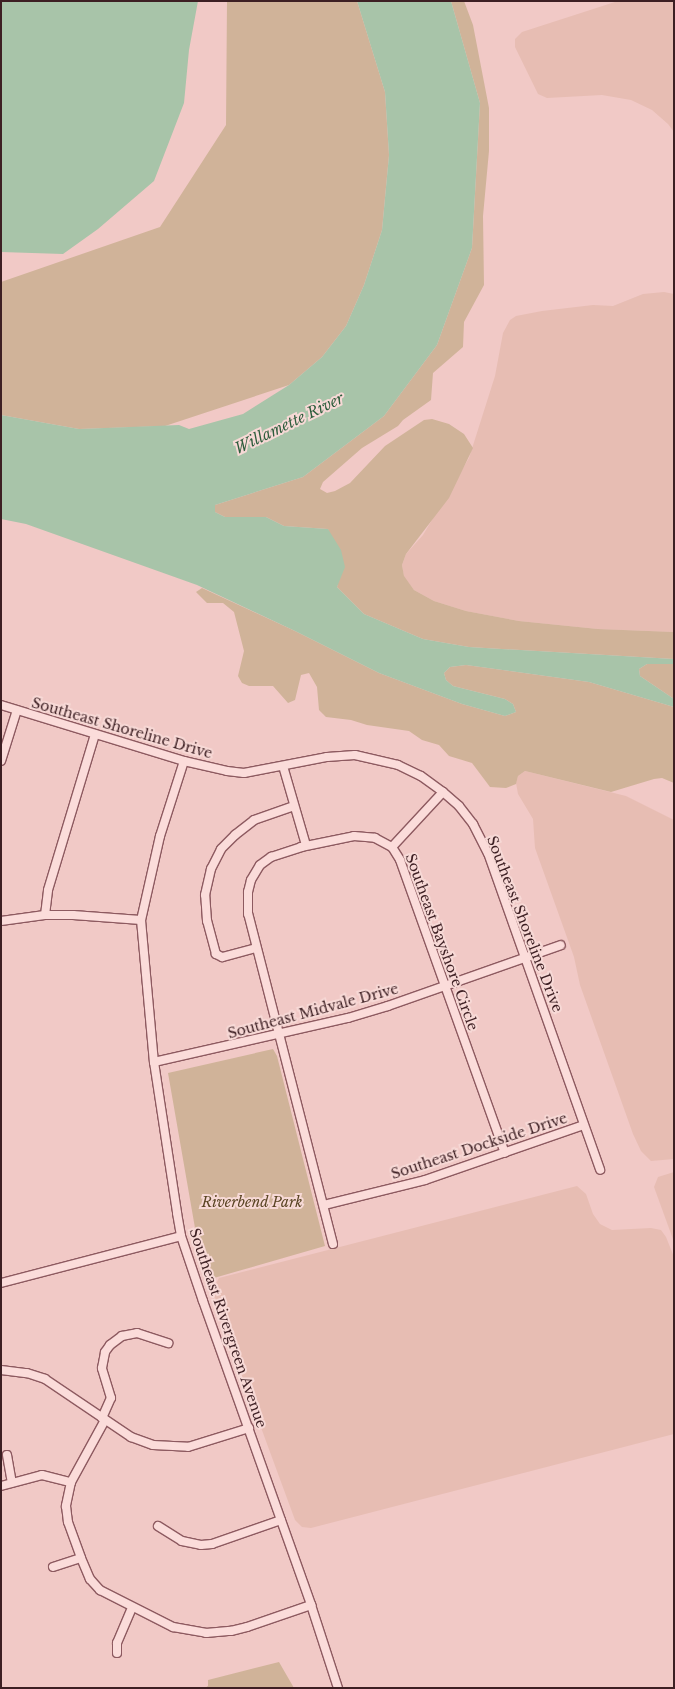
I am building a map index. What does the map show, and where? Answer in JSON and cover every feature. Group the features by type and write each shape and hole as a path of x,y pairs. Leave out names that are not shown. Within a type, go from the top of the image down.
{"street":[{"name":"Southeast Shoreline Drive","path":"1,705 184,761 244,773 327,757 355,755 398,765 421,776 443,792 468,818 488,853 600,1170"},
{"path":"1,761 17,710"},
{"path":"45,916 48,890 95,734"},
{"name":"Southeast Rivergreen Avenue","path":"184,761 160,836 141,920 154,1062 181,1236 311,1605 338,1688"},
{"path":"283,766 306,845"},
{"path":"392,847 443,792"},
{"path":"256,948 222,957 216,954 207,921 206,904 211,869 221,849 254,820 294,806"},
{"name":"Southeast Bayshore Circle","path":"333,1244 248,914 248,892 251,880 260,865 271,857 306,845 354,836 375,838 392,847 400,860 506,1153"},
{"path":"1,921 73,915 141,920"},
{"name":"Southeast Midvale Drive","path":"154,1062 348,1018 561,945"},
{"name":"Southeast Dockside Drive","path":"324,1205 425,1180 584,1125"},
{"path":"1,1283 181,1236"},
{"path":"168,1343 137,1333 122,1336 110,1345 105,1352 102,1368 111,1398 104,1419 71,1482 67,1514 80,1558 95,1585 106,1594 173,1627 206,1633 231,1631 311,1605"},
{"path":"1,1370 27,1373 45,1379 104,1419 142,1441 178,1448 199,1446 249,1428"},
{"path":"7,1455 12,1483"},
{"path":"1,1486 42,1475 71,1482"},
{"path":"158,1526 182,1541 201,1545 212,1544 281,1520"},
{"path":"53,1567 80,1558"},
{"path":"117,1653 116,1643 132,1608"}],"shaded area":[{"path":"618,1 674,1 674,132 652,110 631,100 602,95 547,98 538,94 515,47 515,39 522,32"},
{"path":"664,292 674,294 674,632 598,629 519,621 466,611 434,601 414,590 404,577 402,565 406,554 423,535 469,458 495,376 503,333 510,320 516,316 542,311 593,305 613,306 643,294"},
{"path":"525,771 626,796 674,820 674,1159 651,1161 641,1151 633,1134 580,985 574,957 535,848 533,819 518,794 516,783 518,776"},
{"path":"674,1172 674,1242 654,1187 658,1177"},
{"path":"577,1186 586,1194 593,1214 600,1224 612,1230 651,1228 661,1230 674,1257 674,1434 311,1528 302,1527 295,1520 213,1297 214,1287 219,1278"}],"green space":[{"path":"227,1 357,1 385,92 389,155 382,230 364,285 346,326 322,357 289,385 165,426 79,429 1,415 1,282 160,227 226,125"},
{"path":"451,1 464,1 473,25 489,108 489,151 483,216 484,285 464,322 463,347 433,373 431,400 403,420 398,426 362,448 323,482 320,489 327,493 350,483 385,446 424,420 432,419 449,424 464,434 473,448 449,498 406,554 402,565 404,576 414,590 434,601 466,611 519,621 598,629 674,632 674,659 469,647 423,639 364,614 337,587 339,579 328,529 284,526 266,517 225,517 215,512 215,505 303,477 384,416 437,345 472,248 480,103"},
{"path":"202,588 379,673 462,704 505,716 516,712 513,704 505,699 453,686 446,680 444,673 450,667 466,665 589,682 674,707 674,783 662,778 654,779 611,792 525,771 518,776 516,784 506,788 490,787 472,763 449,756 439,745 422,740 409,731 326,717 319,710 317,687 309,673 301,675 295,700 288,703 273,686 249,686 242,683 238,676 244,651 234,612 223,603 207,603 196,592"},
{"path":"647,664 674,664 674,699 640,676 639,669"},
{"name":"Riverbend Park","path":"273,1049 277,1056 325,1246 207,1280 207,1271 195,1228 168,1073"},
{"path":"279,1662 294,1688 205,1688 208,1686 208,1680"}],"water":[{"path":"1,1 198,1 189,50 184,103 154,181 98,229 63,254 1,252"},
{"name":"Willamette River","path":"357,1 451,1 480,103 472,248 437,345 384,416 303,477 215,505 215,512 225,517 266,517 284,526 328,529 341,550 345,567 337,587 364,614 423,639 469,647 674,659 674,664 647,664 639,669 640,676 674,699 674,707 589,682 466,665 450,667 444,673 446,680 453,686 505,699 513,704 516,712 505,716 462,704 379,673 197,585 26,524 1,519 1,415 79,429 179,425 189,429 243,414 289,385 322,357 346,326 364,285 382,230 389,155 385,92"}]}
